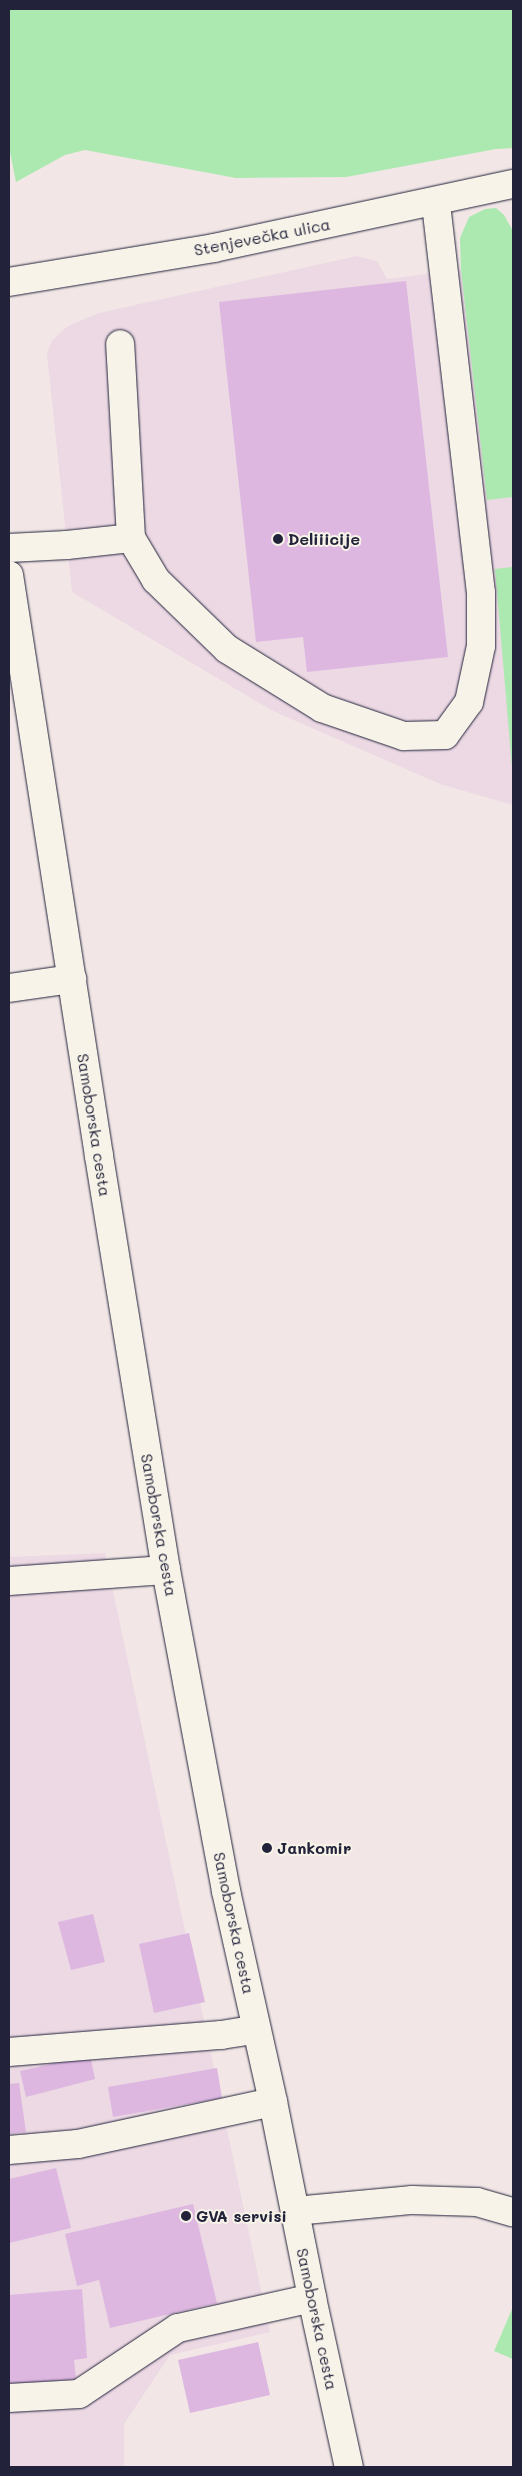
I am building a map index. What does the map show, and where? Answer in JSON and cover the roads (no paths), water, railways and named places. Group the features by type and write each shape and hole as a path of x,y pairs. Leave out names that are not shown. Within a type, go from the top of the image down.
{"street":[{"name":"Stenjevečka ulica","path":"9,282 214,248 513,184"},
{"path":"120,344 131,538 156,580 227,649 322,708 404,736 445,735 469,702 481,646 481,593 436,202"},
{"path":"9,548 67,545 131,538"},
{"name":"Samoborska cesta","path":"9,576 13,623 166,1570 226,1891 273,2102 348,2467"},
{"path":"9,988 72,979"},
{"path":"9,1581 166,1570"},
{"path":"9,2052 221,2036 257,2029"},
{"path":"9,2150 78,2144 273,2102"},
{"path":"295,2211 412,2200 477,2202 513,2212"},
{"path":"9,2398 79,2394 178,2328 312,2298"}],"place":[{"name":"Deliiicije","path":"278,539"},
{"name":"Jankomir","path":"267,1848"},
{"name":"GVA servisi","path":"186,2216"}]}
